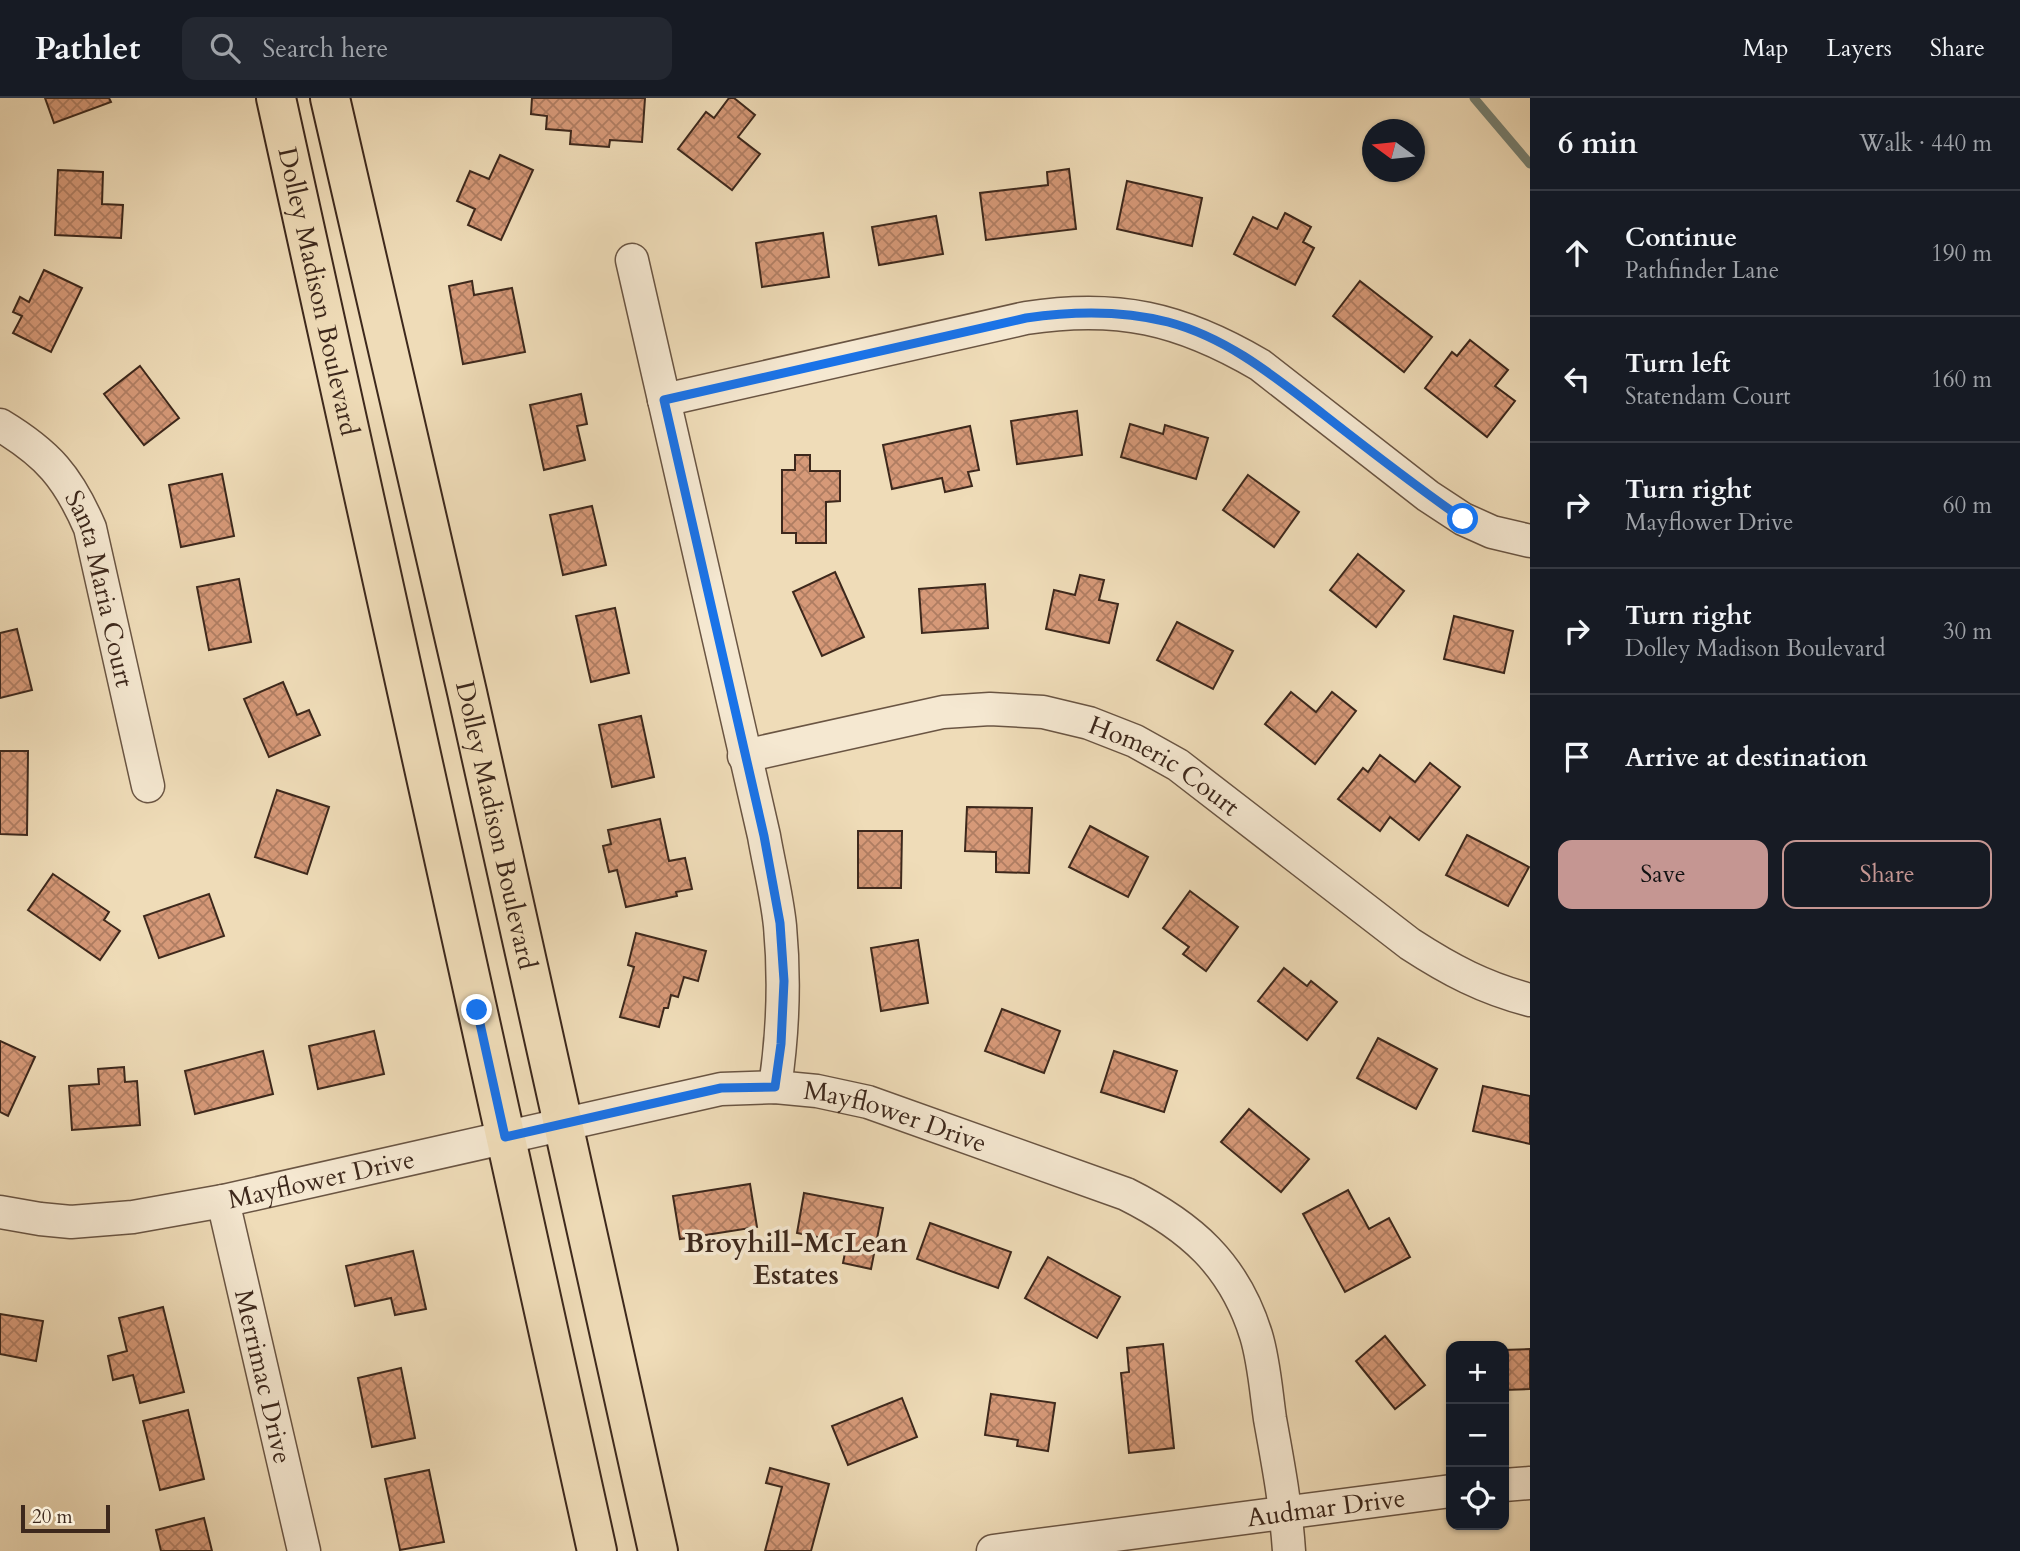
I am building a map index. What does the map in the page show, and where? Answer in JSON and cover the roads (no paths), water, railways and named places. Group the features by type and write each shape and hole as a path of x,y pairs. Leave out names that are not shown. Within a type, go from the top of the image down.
{"main road":[{"name":"Dolley Madison Boulevard","path":"276,98 597,1551"},
{"name":"Dolley Madison Boulevard","path":"330,98 467,692 658,1551"}],"street":[{"path":"632,260 764,836 780,923 784,981 781,1044 775,1087"},
{"path":"664,400 1026,318 1057,313 1101,312 1143,317 1181,327 1230,347 1259,365 1428,496 1463,519 1492,532 1530,541"},
{"name":"Santa Maria Court","path":"0,425 29,443 56,468 76,496 90,528 148,786"},
{"name":"Homeric Court","path":"744,756 943,712 990,709 1043,712 1089,723 1135,741 1178,765 1410,944 1450,970 1495,991 1530,1000"},
{"name":"Mayflower Drive","path":"0,1212 40,1219 103,1221 223,1201 721,1088 775,1087 817,1091 868,1102 1054,1166 1138,1199 1162,1212 1197,1238 1222,1267 1241,1298 1256,1336 1287,1514 1289,1551"},
{"name":"Merrimac Drive","path":"223,1201 304,1551"},
{"path":"1509,1485 1530,1483"},
{"name":"Audmar Drive","path":"993,1551 1446,1492"}],"waterway":[{"path":"1474,98 1530,164"}],"district":[{"name":"Broyhill-McLean Estates","path":"796,1258"}]}
